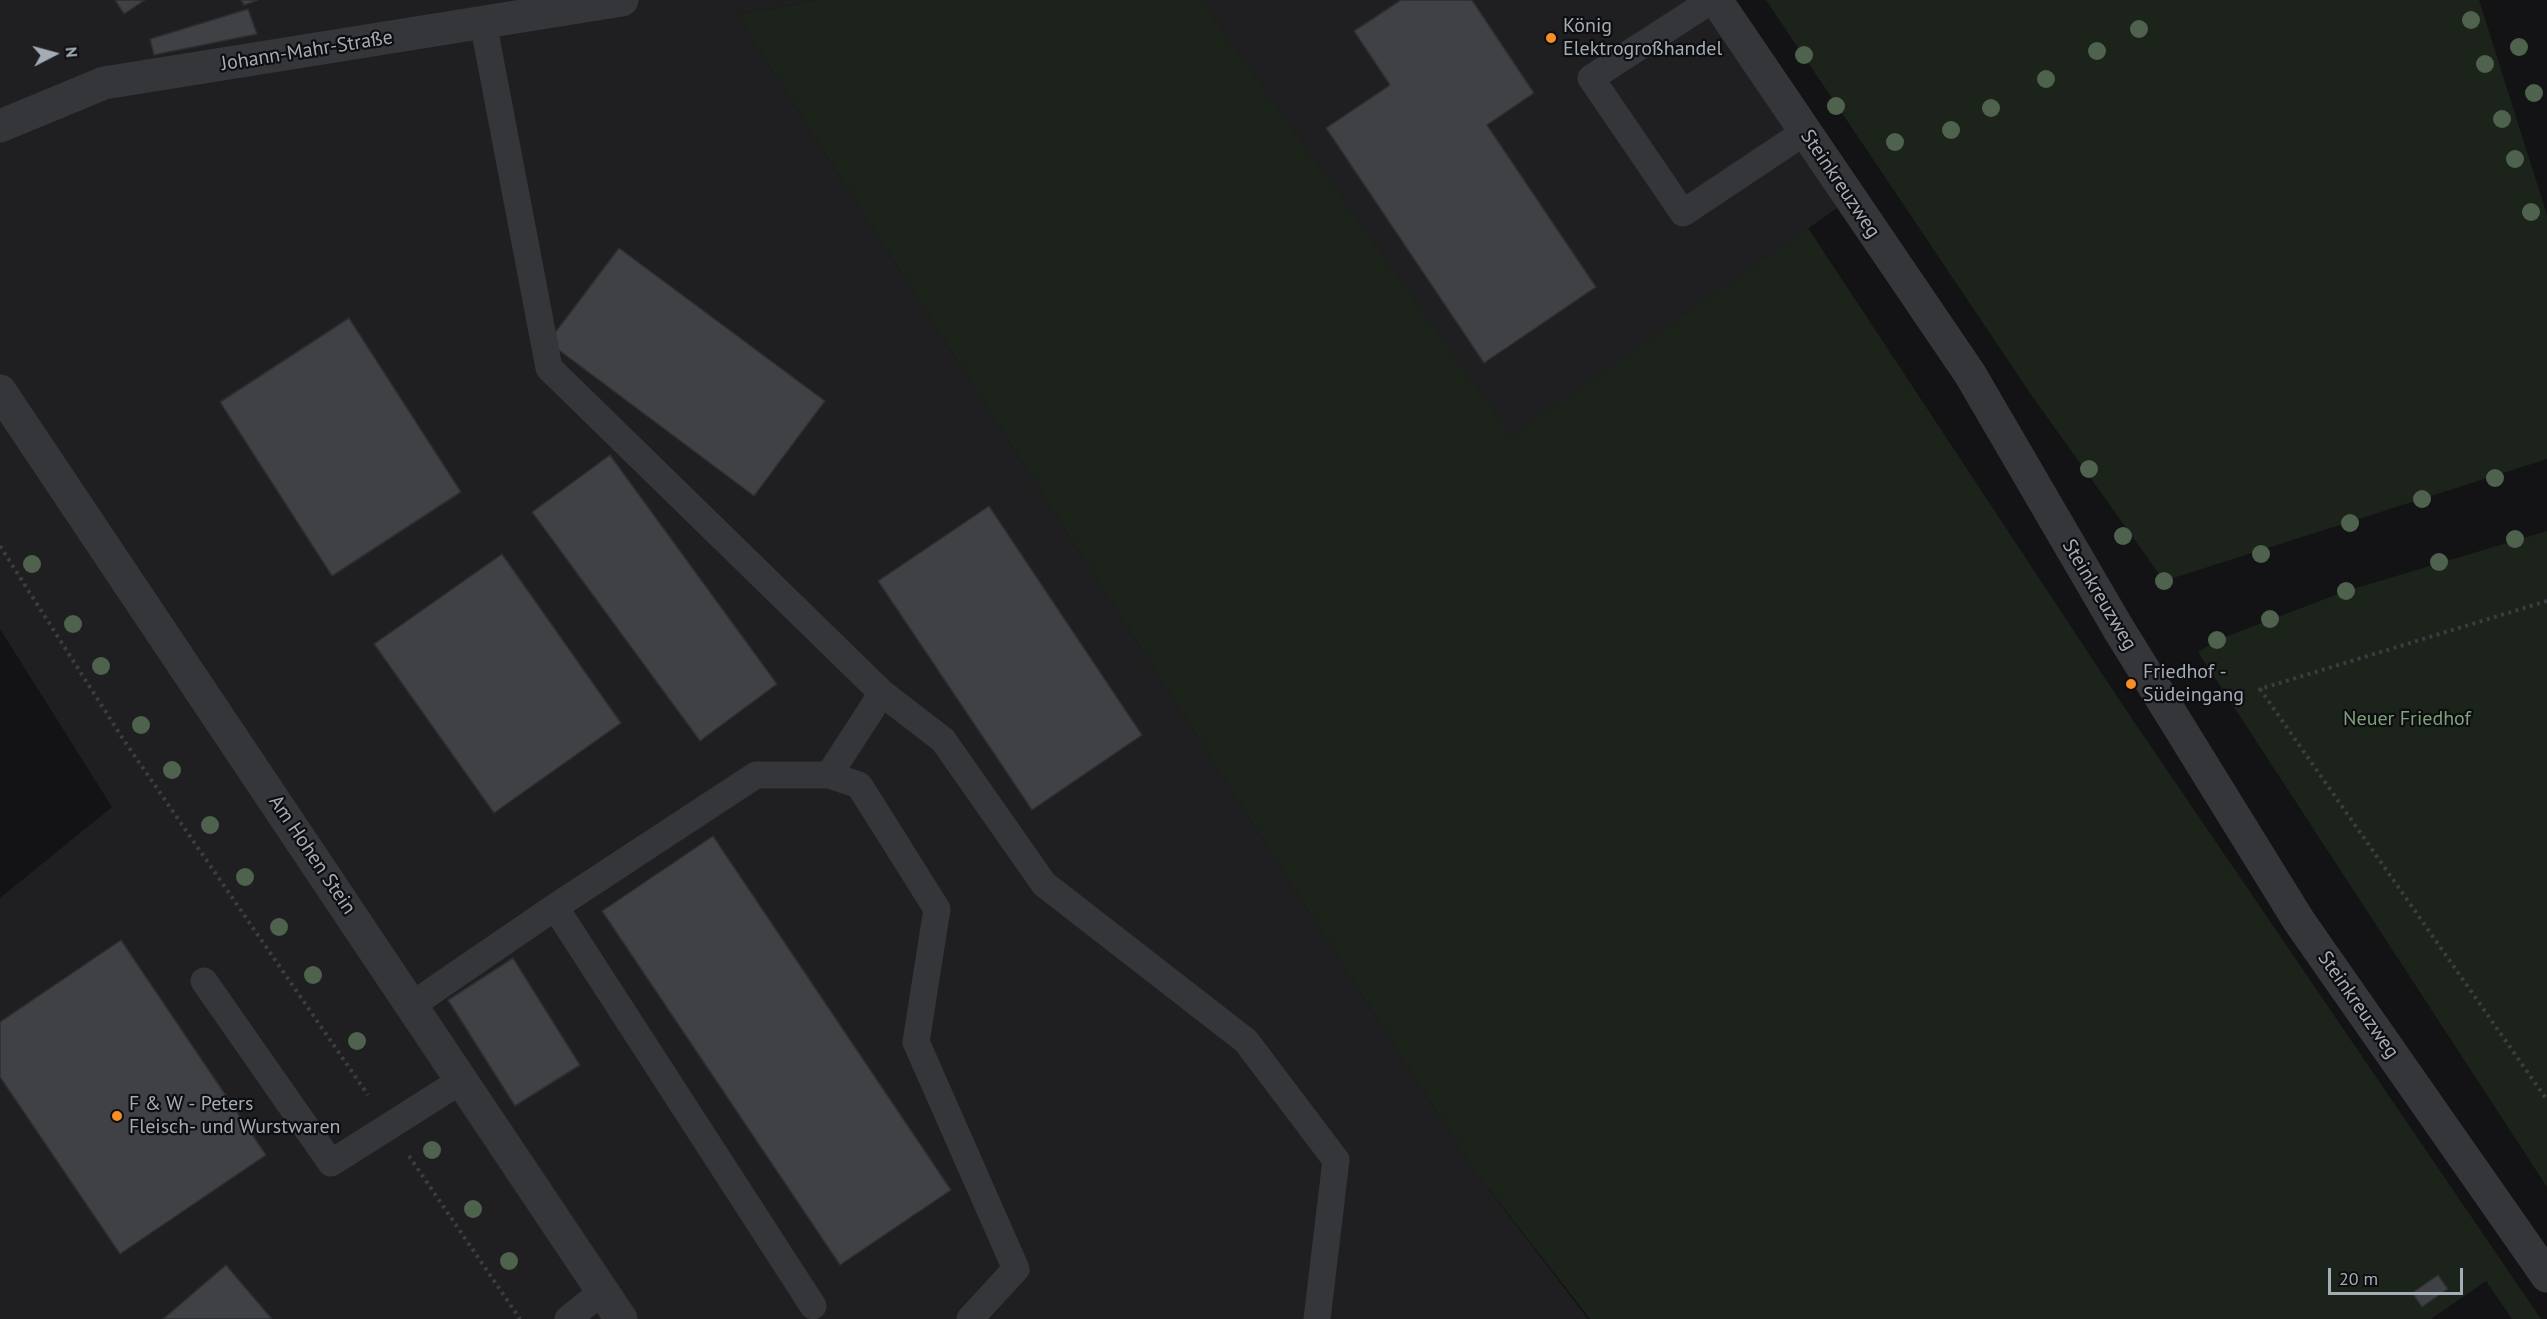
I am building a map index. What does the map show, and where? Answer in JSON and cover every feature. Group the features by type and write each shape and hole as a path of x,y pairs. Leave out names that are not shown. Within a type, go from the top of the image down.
{"street":[{"name":"Johann-Mahr-Straße","path":"0,126 104,83 622,0"},
{"name":"Steinkreuzweg","path":"1714,0 1806,131 1970,374 2118,628 2299,921 2547,1276"},
{"name":"Am Hohen Stein","path":"0,391 621,1319"}],"lane":[{"path":"1714,0 1591,78 1683,213 1806,131"},
{"path":"483,22 549,368 882,693 943,740 1044,884 1246,1041 1336,1160 1317,1319"},
{"path":"829,775 882,693"},
{"path":"412,1005 555,907 756,775 829,775 859,785 937,909 916,1042 1016,1269 970,1319"},
{"path":"555,907 813,1306"},
{"path":"204,981 332,1163 462,1080"},
{"path":"568,1319 603,1291"}],"path":[{"path":"0,546 123,740 520,1319"},
{"path":"2547,600 2260,689 2547,1100"}],"shaded area":[{"path":"0,0 817,0 737,15 1474,1170 1588,1319 0,1319 0,898 112,807 0,629"},
{"path":"1201,0 1716,0 1850,199 1511,437"}],"green space":[{"path":"817,0 1201,0 1511,436 1808,228 2126,710 2541,1319 2512,1319 2486,1281 2431,1319 1590,1319 1474,1170 737,15"},
{"path":"1766,0 2479,0 2547,215 2547,459 2164,581 2032,396"},
{"name":"Neuer Friedhof","path":"2547,531 2547,1187 2198,652 2217,640 2346,591"}],"building":[{"path":"115,0 145,0 124,14"},
{"path":"241,0 258,0 244,5"},
{"path":"1401,0 1472,0 1534,93 1487,125 1596,287 1484,363 1326,128 1390,85 1354,31"},
{"path":"248,9 257,34 154,55 150,39"},
{"path":"619,248 825,401 754,496 548,342"},
{"path":"349,318 461,492 332,576 220,402"},
{"path":"610,455 777,684 700,741 532,512"},
{"path":"989,506 1142,735 1032,810 878,581"},
{"path":"502,554 621,723 494,813 374,644"},
{"path":"713,836 951,1190 840,1265 602,911"},
{"path":"121,940 266,1155 120,1254 0,1077 0,1022"},
{"path":"513,958 580,1065 515,1106 448,1000"},
{"path":"226,1265 272,1319 163,1319"},
{"path":"2438,1275 2448,1289 2422,1307 2412,1293"}],"place":[{"name":"König Elektrogroßhandel","path":"1551,38"},
{"name":"Friedhof - Südeingang","path":"2131,684"},
{"name":"F & W - Peters Fleisch- und Wurstwaren","path":"117,1116"}]}
